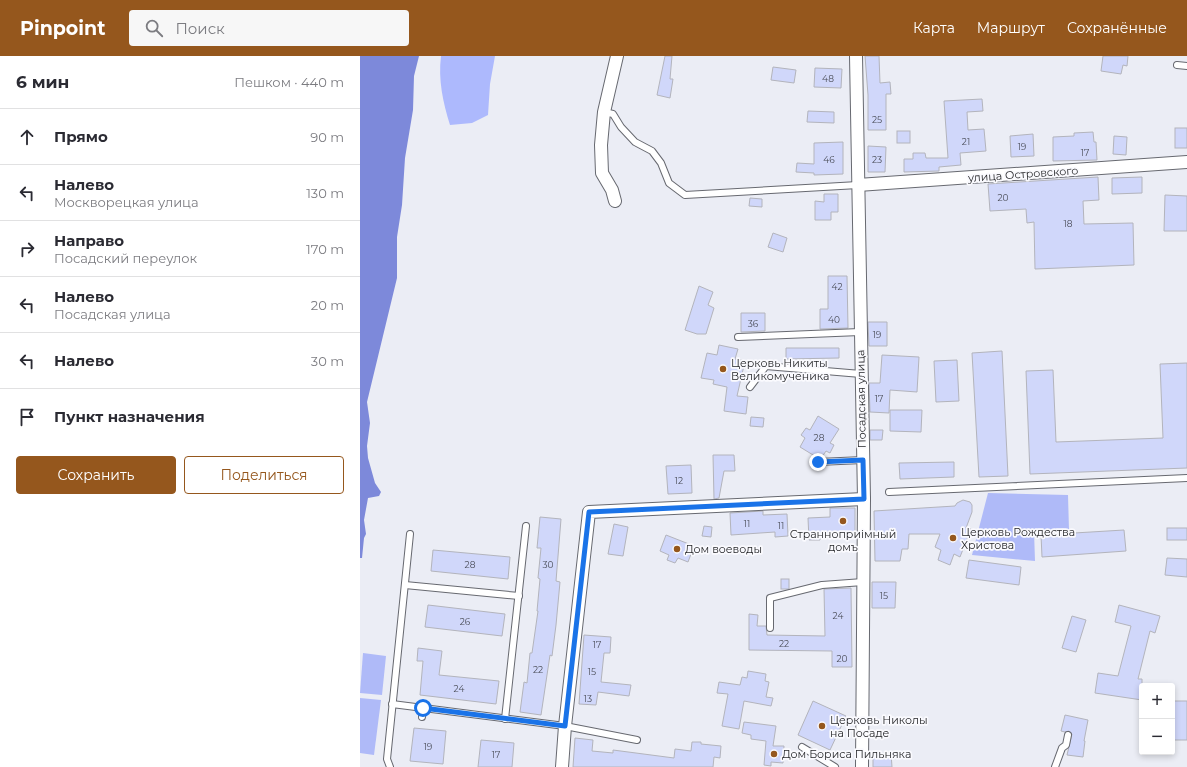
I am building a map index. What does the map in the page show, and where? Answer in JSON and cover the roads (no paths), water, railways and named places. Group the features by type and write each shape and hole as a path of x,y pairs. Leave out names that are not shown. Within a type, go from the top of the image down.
{"street":[{"path":"615,201 612,190 602,173 601,145 604,112 617,56"},
{"name":"Посадская улица","path":"856,56 864,499 862,767"},
{"name":"улица Островского","path":"858,185 1187,162"},
{"path":"562,767 565,726 589,512 864,499"}],"lane":[{"path":"1177,65 1187,66"},
{"path":"604,112 613,114 635,142 652,151 661,163 669,184 685,195 858,185"},
{"path":"738,337 860,332"},
{"path":"750,387 766,366 861,374"},
{"path":"818,462 863,460"},
{"path":"889,492 1187,478"},
{"path":"505,719 526,526"},
{"path":"390,767 387,759 410,534"},
{"path":"770,628 770,598 822,585 863,582"},
{"path":"405,585 519,596"},
{"path":"392,704 565,726 637,740"},
{"path":"422,717 423,708"},
{"path":"1055,767 1062,748 1066,745 1068,735"},
{"path":"802,747 835,767"}],"place":[{"name":"Церковь Никиты Великомученика","path":"723,369"},
{"name":"Странноприiмный домъ","path":"843,521"},
{"name":"Церковь Рождества Христова","path":"953,538"},
{"name":"Дом воеводы","path":"677,549"},
{"name":"Церковь Николы на Посаде","path":"822,726"},
{"name":"Дом Бориса Пильняка","path":"774,754"}]}
